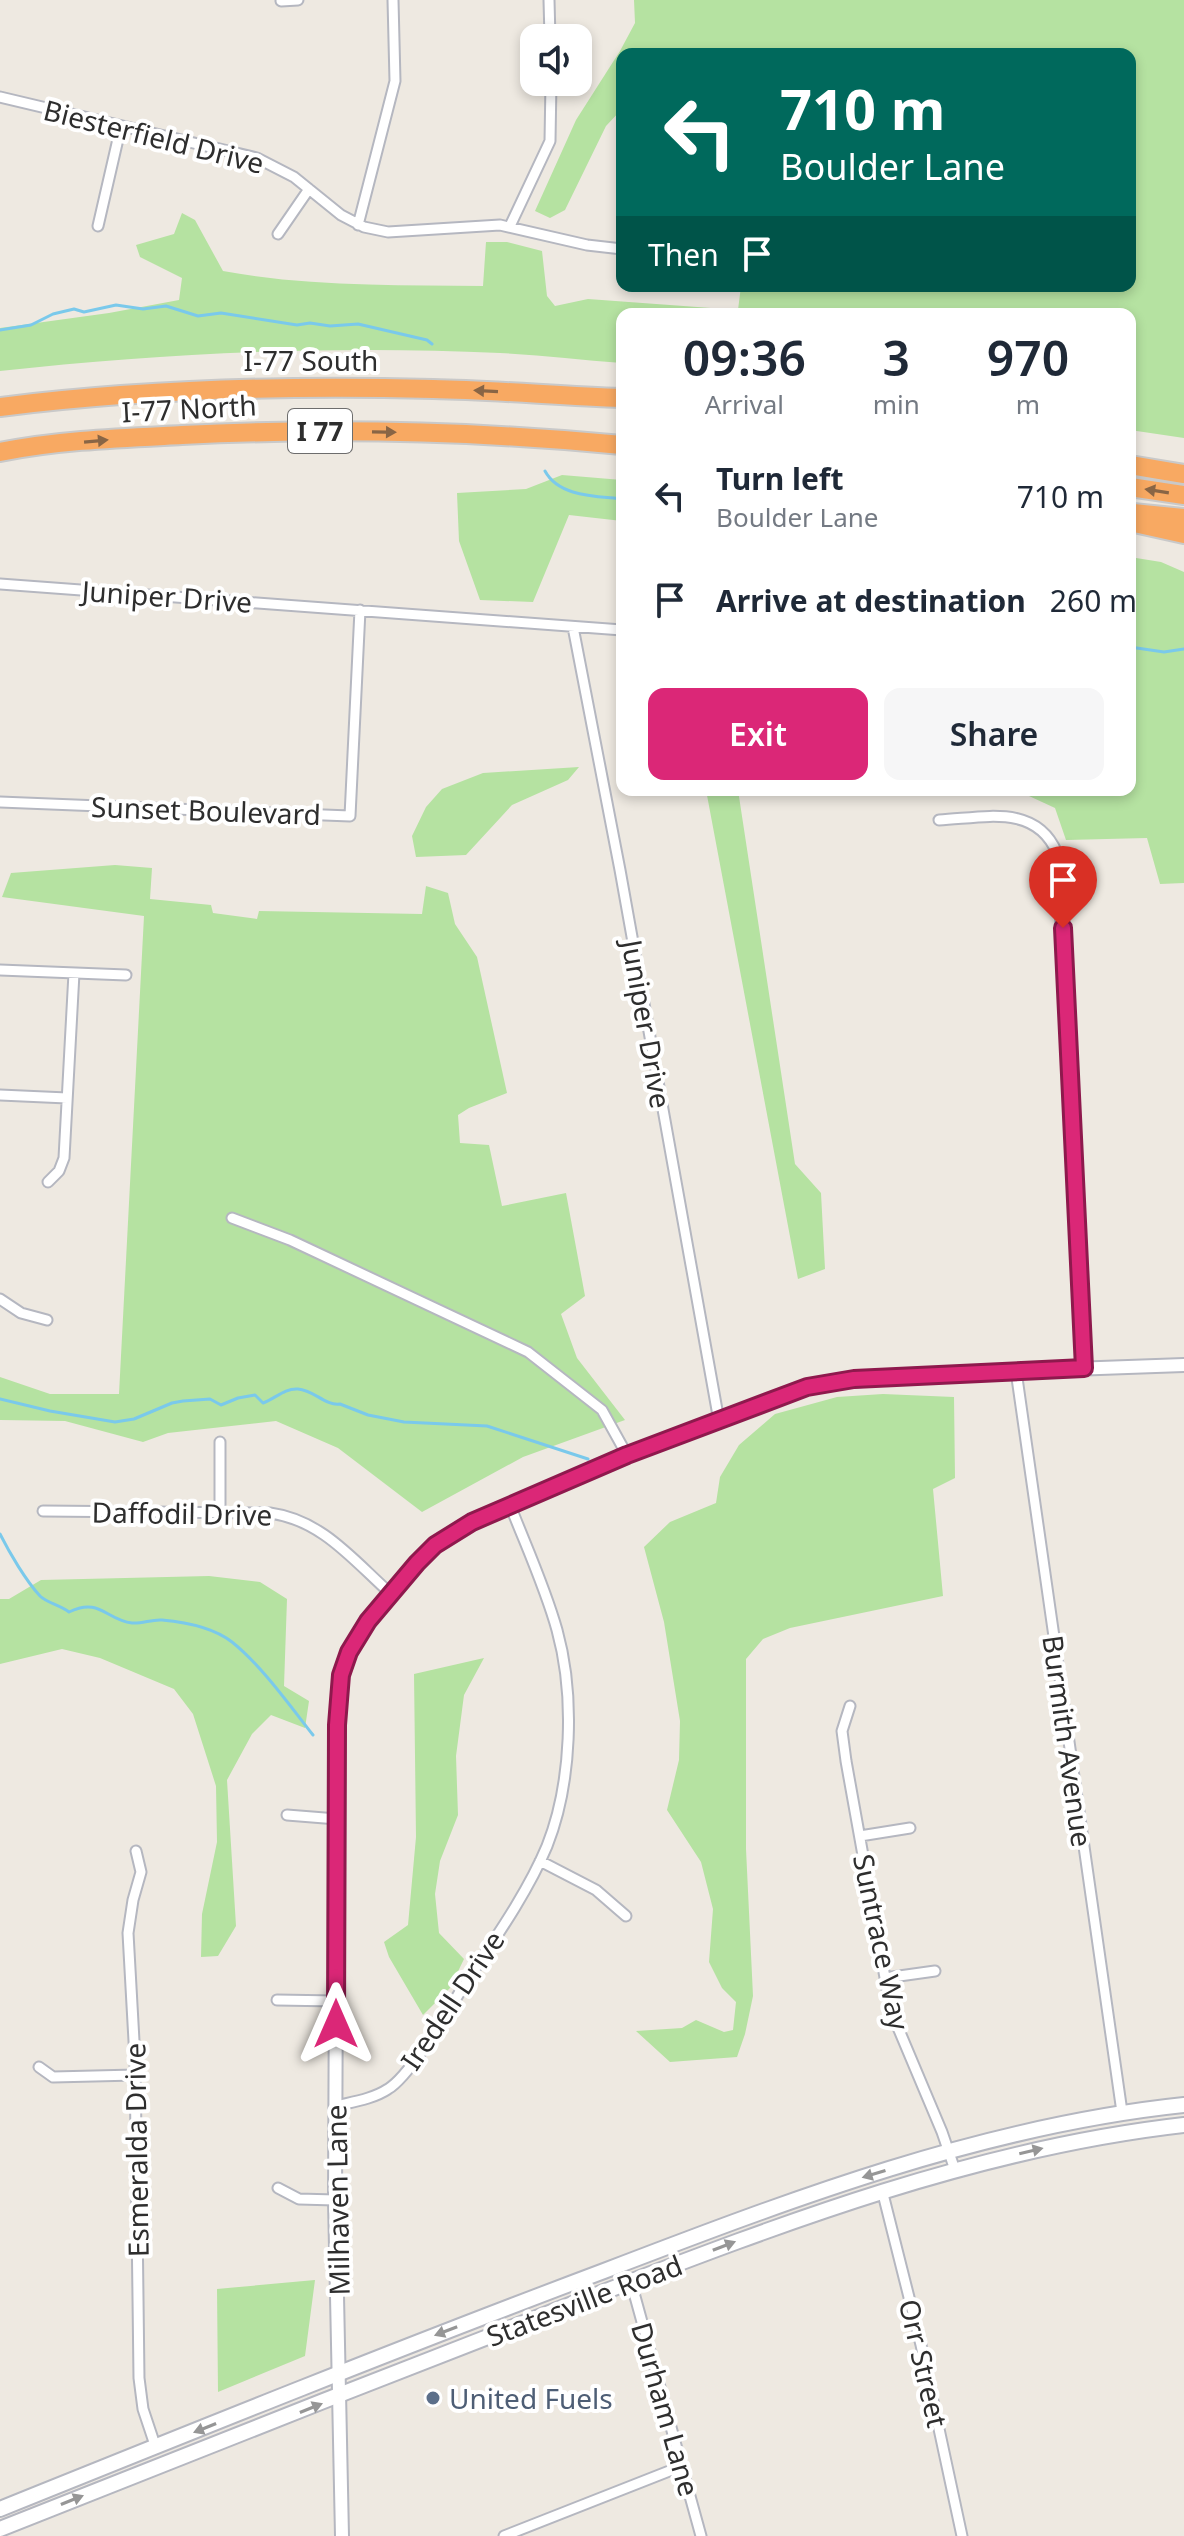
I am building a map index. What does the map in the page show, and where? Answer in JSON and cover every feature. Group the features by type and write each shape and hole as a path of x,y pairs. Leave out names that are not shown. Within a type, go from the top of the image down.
{"highway":[{"name":"I-77 South","path":"0,407 144,393 301,387 437,389 616,398"},
{"name":"I 77","path":"563,396 616,405"},
{"name":"I-77 North","path":"6,450 147,437 302,431 435,433 616,445"},
{"path":"1136,466 1184,474"},
{"path":"1136,488 1184,495"},
{"path":"1136,513 1184,518"},
{"path":"1136,523 1184,534"}],"main road":[{"name":"Statesville Road","path":"0,2509 337,2374 821,2190 1062,2123 1184,2105"},
{"name":"Statesville Road","path":"0,2529 739,2240 882,2190 1046,2147 1131,2131 1184,2125"}],"street":[{"path":"281,1 298,0"},
{"path":"358,225 395,81 393,0"},
{"path":"549,0 550,24"},
{"path":"510,226 550,141 551,96"},
{"name":"Biesterfield Drive","path":"0,97 257,158 281,169 358,225 388,232 510,226 587,245 616,248"},
{"path":"98,226 121,126"},
{"path":"278,234 309,189"},
{"name":"Juniper Drive","path":"0,584 616,630"},
{"name":"Sunset Boulevard","path":"0,802 350,816 360,610"},
{"name":"Juniper Drive","path":"573,627 618,858 719,1421"},
{"path":"939,820 1007,817 1029,821 1045,833 1057,853 1084,1368"},
{"path":"0,970 126,975"},
{"path":"48,1182 59,1171 64,1158 74,973"},
{"path":"0,1095 67,1098"},
{"path":"232,1218 290,1240 528,1352 602,1410 627,1455"},
{"path":"0,1299 21,1313 47,1320"},
{"name":"Milhaven Lane","path":"342,2536 335,2200 337,1725 341,1675 349,1652 368,1621 435,1545 472,1522 627,1455 822,1383 854,1379 1184,1365"},
{"name":"Burmith Avenue","path":"1016,1371 1122,2112"},
{"path":"220,1442 220,1512"},
{"name":"Iredell Drive","path":"336,2106 380,2093 398,2081 462,1990 540,1861 552,1829 567,1752 567,1697 557,1632 510,1505"},
{"name":"Daffodil Drive","path":"43,1511 286,1515 310,1524 328,1537 390,1593"},
{"name":"Suntrace Way","path":"850,1706 842,1731 895,2023 955,2170"},
{"path":"287,1815 337,1819"},
{"path":"860,1836 910,1828"},
{"name":"Esmeralda Drive","path":"136,1851 141,1872 128,1933 135,2075 139,2378 143,2409 156,2448"},
{"path":"540,1861 596,1890 626,1916"},
{"path":"885,1978 935,1971"},
{"path":"277,2000 336,2001"},
{"path":"39,2067 53,2077 135,2075"},
{"path":"278,2188 299,2199 335,2200"},
{"name":"Orr Street","path":"882,2190 921,2345 962,2536"},
{"name":"Durham Lane","path":"631,2282 701,2536"},
{"path":"504,2536 682,2466"}],"green space":[{"path":"634,0 1184,0 1184,438 1136,431 1136,308 738,308 740,292 1136,292 1136,48 622,48 635,23"},
{"path":"616,57 616,115 606,126 565,210 550,218 535,211 576,120"},
{"path":"182,213 195,220 223,271 287,280 483,286 486,242 507,242 542,251 547,296 555,306 588,299 711,308 616,308 616,363 500,353 313,350 125,359 0,371 0,328 179,300 182,278 140,257 136,245 174,234"},
{"path":"562,475 616,480 616,520 569,515 533,602 480,600 459,541 457,493 526,489"},
{"path":"1136,558 1161,562 1184,572 1184,883 1160,884 1147,838 1066,840 1055,808 1029,796 1136,796"},
{"path":"579,767 568,780 512,805 466,855 416,857 412,836 426,807 442,789 483,773"},
{"path":"707,796 739,796 795,1164 821,1193 825,1269 798,1279"},
{"path":"115,865 152,868 150,899 211,905 213,913 257,919 259,911 422,914 426,886 448,893 455,924 477,957 507,1093 458,1115 460,1143 489,1145 502,1206 566,1193 585,1296 561,1314 577,1358 625,1420 523,1457 422,1512 338,1448 276,1421 168,1433 143,1442 65,1421 0,1420 0,1377 50,1394 119,1394 144,916 2,897 11,873"},
{"path":"883,1394 954,1397 955,1478 933,1489 943,1596 790,1628 763,1639 746,1659 746,1849 753,1996 737,2057 670,2062 636,2031 682,2028 696,2020 724,2032 733,2030 736,2002 722,1988 709,1962 713,1909 701,1862 667,1810 679,1760 680,1721 664,1622 644,1547 670,1522 716,1503 720,1477 739,1445 775,1414 837,1397"},
{"path":"209,1576 260,1582 287,1599 284,1686 309,1701 305,1728 271,1715 252,1734 227,1780 236,1926 218,1956 201,1957 202,1914 217,1842 216,1786 193,1714 174,1689 100,1658 62,1649 0,1664 0,1599 9,1599 41,1580"},
{"path":"484,1658 464,1695 456,1756 458,1815 440,1861 435,1894 439,1933 464,1959 450,1988 423,2015 389,1957 384,1942 408,1925 416,1837 414,1674"},
{"path":"315,2280 305,2356 218,2392 217,2289"}],"waterway":[{"path":"0,330 31,325 53,314 74,309 84,312 116,305 143,309 166,306 198,316 221,313 297,325 358,324 427,340 432,344"},
{"path":"545,471 551,480 569,490 616,498"},
{"path":"1136,648 1164,652 1184,649"},
{"path":"0,1399 115,1422 134,1419 183,1401 210,1399 221,1405 255,1395 263,1403 284,1392 298,1389 368,1415 404,1422 487,1426 588,1459"},
{"path":"0,1534 40,1596 69,1612 96,1608 123,1621 180,1622 225,1637 264,1674 313,1735"}],"place":[{"name":"United Fuels","path":"433,2398"}],"route":[{"path":"336,2024 337,1725 341,1675 349,1652 368,1621 435,1545 497,1510 627,1455 807,1387 854,1379 1084,1368 1063,928"}]}
